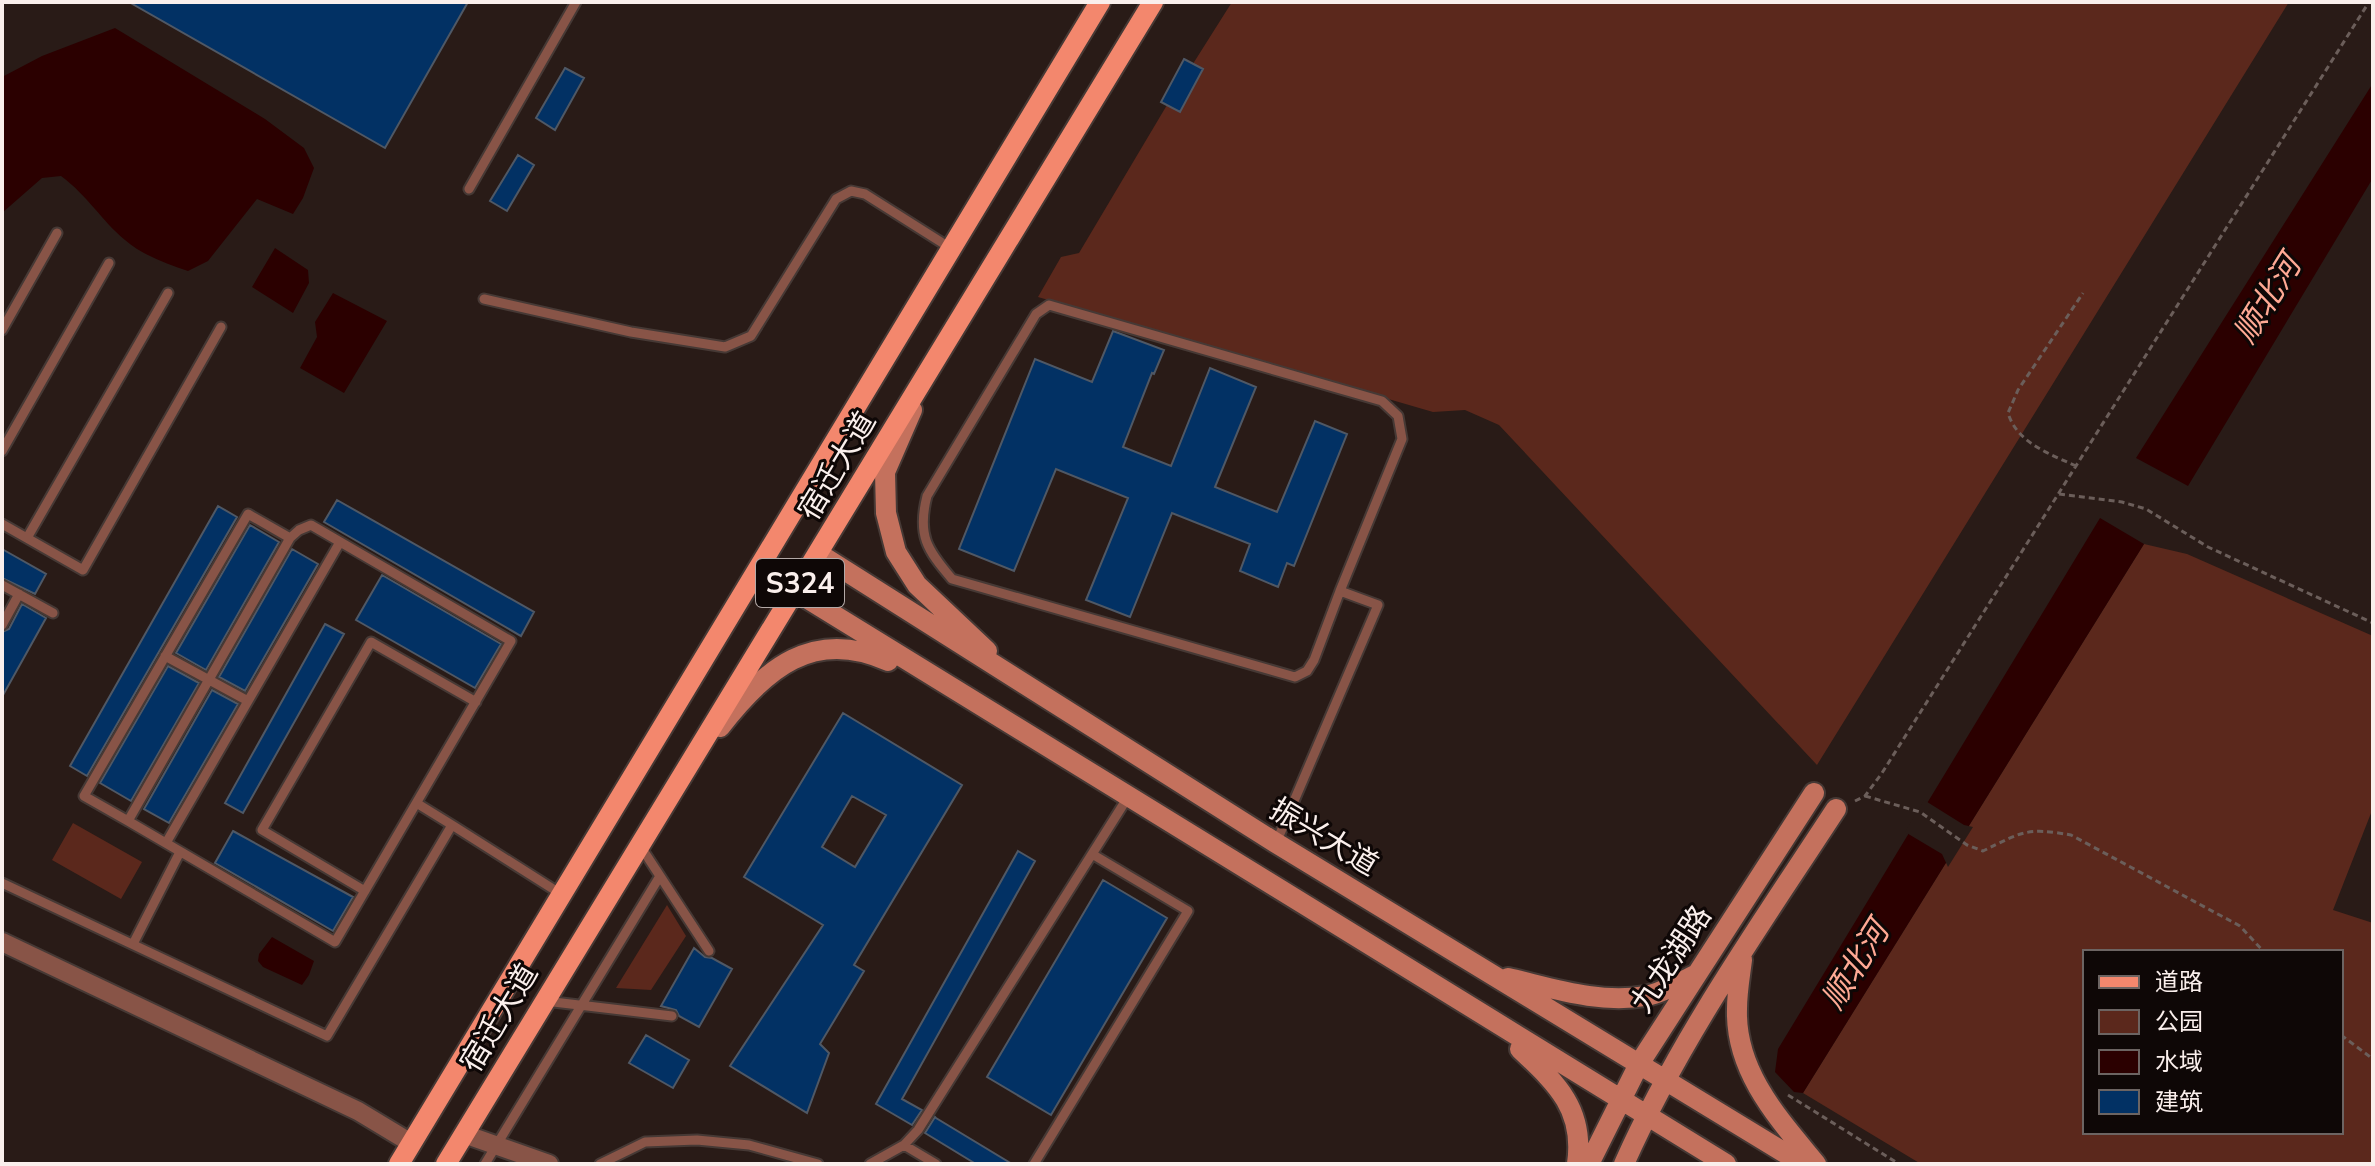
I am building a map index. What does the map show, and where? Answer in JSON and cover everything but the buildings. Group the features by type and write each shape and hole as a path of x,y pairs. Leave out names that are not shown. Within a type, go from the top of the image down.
{"main road":[{"name":"宿迁大道","path":"399,1164 1100,2"},
{"name":"宿迁大道","path":"446,1164 1153,2"},
{"path":"930,369 885,472 886,513 896,552 917,585 1031,691"},
{"name":"振兴大道","path":"819,554 1031,691 1276,843 1803,1164"},
{"path":"795,591 1726,1164"},
{"path":"679,781 735,707 772,670 796,656 819,648 860,650 885,659 1003,720"},
{"name":"九龙湖路","path":"1589,1164 1639,1064 1814,793"},
{"name":"九龙湖路","path":"1624,1164 1665,1080 1743,951 1836,809"},
{"path":"1743,951 1736,1010 1750,1072 1764,1101 1816,1164"},
{"path":"1492,975 1616,998 1647,996 1697,974"},
{"path":"1481,1015 1554,1081 1568,1101 1576,1127 1577,1164"}],"street":[{"path":"2,942 358,1111 411,1143"},
{"path":"464,1134 543,1163"}],"lane":[{"path":"469,189 576,2"},
{"path":"484,299 631,332 725,347 751,336 836,199 851,191 865,194 952,249"},
{"path":"2,330 57,233"},
{"path":"2,451 109,263"},
{"path":"27,538 168,293"},
{"path":"1049,305 1382,401 1398,416 1402,439 1340,591 1314,660 1307,671 1295,677 952,579 928,548 921,518 927,496 1036,314 1049,305"},
{"path":"2,524 83,570 221,327"},
{"path":"128,821 290,538 299,530 311,525 511,641 335,942 84,796 248,514 290,538"},
{"path":"166,843 340,542"},
{"path":"2,585 53,613"},
{"path":"1276,843 1378,605 1340,591"},
{"path":"2,625 19,594"},
{"path":"365,891 262,830 371,642 476,702"},
{"path":"165,656 248,701"},
{"path":"870,1164 904,1145 918,1130 1128,797"},
{"path":"418,804 562,894"},
{"path":"2,883 327,1036 452,825"},
{"path":"640,845 709,951"},
{"path":"133,944 180,852"},
{"path":"1034,1164 1188,911 1092,854"},
{"path":"485,1164 660,876"},
{"path":"545,1001 672,1016"},
{"path":"600,1164 645,1142 697,1140 749,1145 818,1164"},
{"path":"904,1145 936,1164"}],"path":[{"path":"1836,809 1865,796 1882,773 2369,2"},
{"path":"2076,466 2030,442 2011,423 2008,413 2018,390 2083,293"},
{"path":"2059,494 2122,502 2146,509 2208,547 2373,623"},
{"path":"1865,796 1920,812 1967,845 1983,851 2024,831 2044,830 2071,835 2240,926 2262,950"},
{"path":"2343,1036 2373,1059"},
{"path":"1777,1089 1899,1164"}],"green space":[{"path":"1232,2 2289,2 1817,765 1499,425 1465,410 1433,412 1038,297 1061,257 1079,253"},
{"path":"2144,544 2187,554 2373,636 2373,808 2333,910 2373,923 2373,1164 1921,1164 1803,1093"},
{"path":"73,823 142,862 121,899 52,860"},
{"path":"667,905 686,936 651,990 616,988"}],"water":[{"path":"115,28 265,119 304,148 314,168 303,198 293,214 257,199 208,261 188,271 132,245 61,176 42,178 2,213 2,77 42,56"},
{"name":"顺北河","path":"2373,83 2373,178 2188,486 2136,458"},
{"path":"275,248 308,270 309,283 293,313 252,287"},
{"path":"333,293 387,321 344,393 300,368 317,337 315,322"},
{"name":"顺北河","path":"2100,518 2144,544 1803,1093 1794,1092 1775,1072 1778,1049"},
{"path":"272,937 314,961 302,985 263,967 258,961 259,954"}],"pier":[{"path":"1924,800 1964,825 1973,827 1948,867 1942,854 1905,832"}]}
